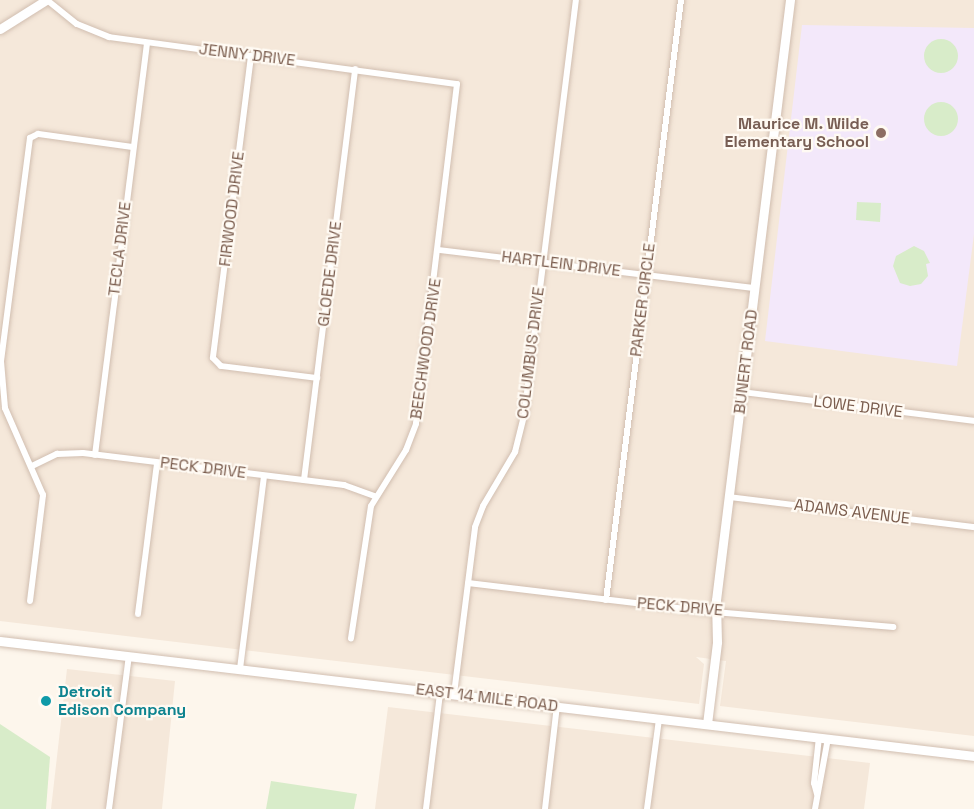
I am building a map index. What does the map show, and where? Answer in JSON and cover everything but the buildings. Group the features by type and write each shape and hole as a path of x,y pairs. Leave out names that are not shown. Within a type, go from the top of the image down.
{"main road":[{"path":"0,29 47,0"},
{"name":"BUNERT ROAD","path":"707,724 717,642 715,611 790,0"},
{"name":"EAST 14 MILE ROAD","path":"0,641 974,756"}],"street":[{"name":"JENNY DRIVE","path":"47,0 89,30 147,43 457,84"},
{"name":"COLUMBUS DRIVE","path":"454,694 479,514 510,464 520,436 576,0"},
{"name":"PARKER CIRCLE","path":"606,600 681,0"},
{"name":"TECLA DRIVE","path":"95,455 147,43"},
{"name":"FIRWOOD DRIVE","path":"251,56 214,362 317,378"},
{"name":"GLOEDE DRIVE","path":"304,480 356,69"},
{"name":"BEECHWOOD DRIVE","path":"351,638 368,516 375,496 406,450 416,424 439,250 457,84"},
{"path":"30,601 43,495 32,466 2,409 1,361 32,135 133,147"},
{"name":"HARTLEIN DRIVE","path":"439,250 755,288"},
{"name":"LOWE DRIVE","path":"742,392 974,421"},
{"name":"PECK DRIVE","path":"32,466 57,454 95,455 344,485 375,496"},
{"path":"138,614 157,463"},
{"path":"240,669 264,476"},
{"name":"ADAMS AVENUE","path":"729,496 974,527"},
{"name":"PECK DRIVE","path":"468,583 606,600 893,627"},
{"path":"110,809 129,656"},
{"path":"426,809 440,693"},
{"path":"545,809 557,706"},
{"path":"647,809 659,718"},
{"path":"815,809 817,795 823,784 824,738"}],"shaded area":[{"path":"0,0 974,0 974,736 720,706 726,661 696,657 704,664 699,704 0,621"},
{"name":"Maurice M. Wilde Elementary School","path":"802,25 974,28 974,234 957,366 765,341"},
{"path":"67,669 175,681 162,809 51,809"},
{"path":"388,707 870,763 864,809 375,809"}],"green space":[{"path":"941,39 953,44 958,56 953,68 941,73 929,68 924,56 929,44"},
{"path":"941,102 953,107 958,119 953,131 941,136 929,131 924,119 929,107"},
{"path":"857,202 881,203 880,222 856,220"},
{"path":"914,246 924,251 930,263 926,264 928,276 921,284 910,286 900,283 893,266 896,256"},
{"path":"0,724 50,757 46,809 0,809"},
{"path":"271,781 357,794 354,809 266,809"}],"place":[{"name":"Maurice M. Wilde Elementary School","path":"881,133"},
{"name":"Detroit Edison Company","path":"46,701"}]}
